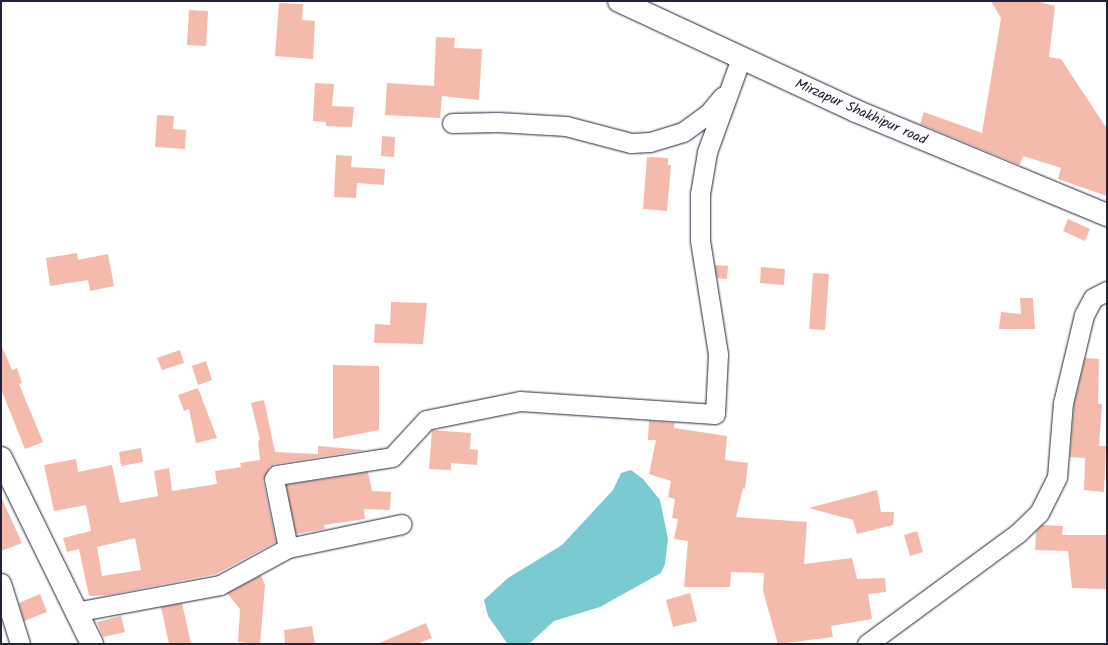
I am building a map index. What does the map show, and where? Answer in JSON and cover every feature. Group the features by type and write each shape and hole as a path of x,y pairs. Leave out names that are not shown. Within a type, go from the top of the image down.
{"main road":[{"name":"Mirzapur Shakhipur road","path":"619,1 856,111 1107,215"},
{"path":"1,458 75,612 92,644"}],"street":[{"path":"288,548 274,479 277,475 392,457 426,420 520,401 715,414 718,354 700,240 700,194 707,152 741,58"},
{"path":"452,123 498,122 566,126 631,143 650,142 683,132 708,114 731,87"},
{"path":"868,644 1017,534 1039,513 1057,477 1063,403 1084,315 1094,298 1107,291"},
{"path":"75,612 220,584 288,548 402,524"},
{"path":"1,583 20,644"}],"water":[{"path":"631,470 643,479 660,500 668,539 665,564 661,573 600,607 554,621 529,644 507,643 488,616 484,600 508,578 562,545 613,490 621,473"}],"building":[{"path":"991,1 1036,1 1055,6 1049,57 1061,59 1107,129 1107,196 1058,179 1061,168 1023,156 1020,165 920,124 924,112 982,133 1001,18"},
{"path":"279,3 303,4 302,20 315,21 313,59 275,56"},
{"path":"189,10 208,11 206,46 187,45"},
{"path":"436,37 455,38 454,48 482,49 479,100 442,96 440,118 385,115 387,83 434,86"},
{"path":"315,83 334,84 332,106 354,107 352,127 326,126 326,122 313,121"},
{"path":"157,115 174,116 173,129 186,130 185,149 155,147"},
{"path":"382,136 395,137 394,157 381,156"},
{"path":"336,155 352,156 351,167 385,169 384,185 357,183 356,198 334,197"},
{"path":"647,157 668,158 668,165 671,165 667,211 643,209"},
{"path":"1068,219 1090,229 1085,241 1063,231"},
{"path":"77,253 78,260 108,254 114,286 90,291 88,280 50,286 46,258"},
{"path":"715,265 728,266 727,279 717,278"},
{"path":"761,267 785,269 784,285 760,283"},
{"path":"813,273 829,274 825,330 809,329"},
{"path":"1020,298 1033,298 1035,329 999,329 1001,312 1021,314"},
{"path":"391,302 427,303 423,344 374,343 375,324 390,325"},
{"path":"1,344 12,370 17,368 22,383 19,384 43,442 25,449 1,389"},
{"path":"180,350 184,363 162,370 157,358"},
{"path":"1085,358 1099,359 1098,404 1102,404 1099,446 1106,446 1104,492 1084,490 1085,458 1070,457 1074,405"},
{"path":"206,361 212,380 198,385 192,366"},
{"path":"333,365 379,366 379,430 333,439"},
{"path":"198,388 217,438 196,443 189,409 184,411 178,395"},
{"path":"264,400 275,452 318,454 318,446 365,450 275,464 269,468 263,481 276,542 216,574 108,595 89,596 79,549 67,552 63,538 91,531 86,505 54,511 44,465 76,459 78,472 112,465 120,503 158,496 154,471 169,468 172,491 217,484 215,471 241,467 240,463 260,460 258,441 260,440 251,403","holes":["135,538 141,570 102,576 97,547"]},
{"path":"649,421 675,423 674,428 727,436 725,460 748,463 745,489 743,488 736,517 807,522 804,564 852,558 857,579 885,578 886,592 868,594 872,619 831,626 833,637 778,644 763,591 764,573 731,572 730,587 684,587 688,541 674,539 678,519 672,518 675,499 668,497 671,481 649,474 656,440 648,440"},
{"path":"432,430 471,433 470,449 478,450 477,465 451,463 451,470 429,469"},
{"path":"141,448 143,462 121,466 119,452"},
{"path":"368,472 372,491 391,492 390,510 364,509 365,519 324,525 325,529 296,534 286,485"},
{"path":"877,490 881,512 894,512 893,525 857,534 853,520 809,508"},
{"path":"1,497 22,543 1,551"},
{"path":"1042,525 1063,526 1062,535 1107,535 1107,589 1072,588 1068,551 1035,550 1036,531"},
{"path":"917,531 923,552 910,556 904,535"},
{"path":"261,575 265,585 260,644 238,642 240,609 227,593"},
{"path":"690,593 697,621 673,627 666,600"},
{"path":"40,594 47,612 24,621 19,603"},
{"path":"182,603 191,644 169,644 161,607"},
{"path":"121,616 125,632 103,637 97,622"},
{"path":"426,623 432,638 417,644 377,644"},
{"path":"312,626 315,644 285,644 284,630"}]}
